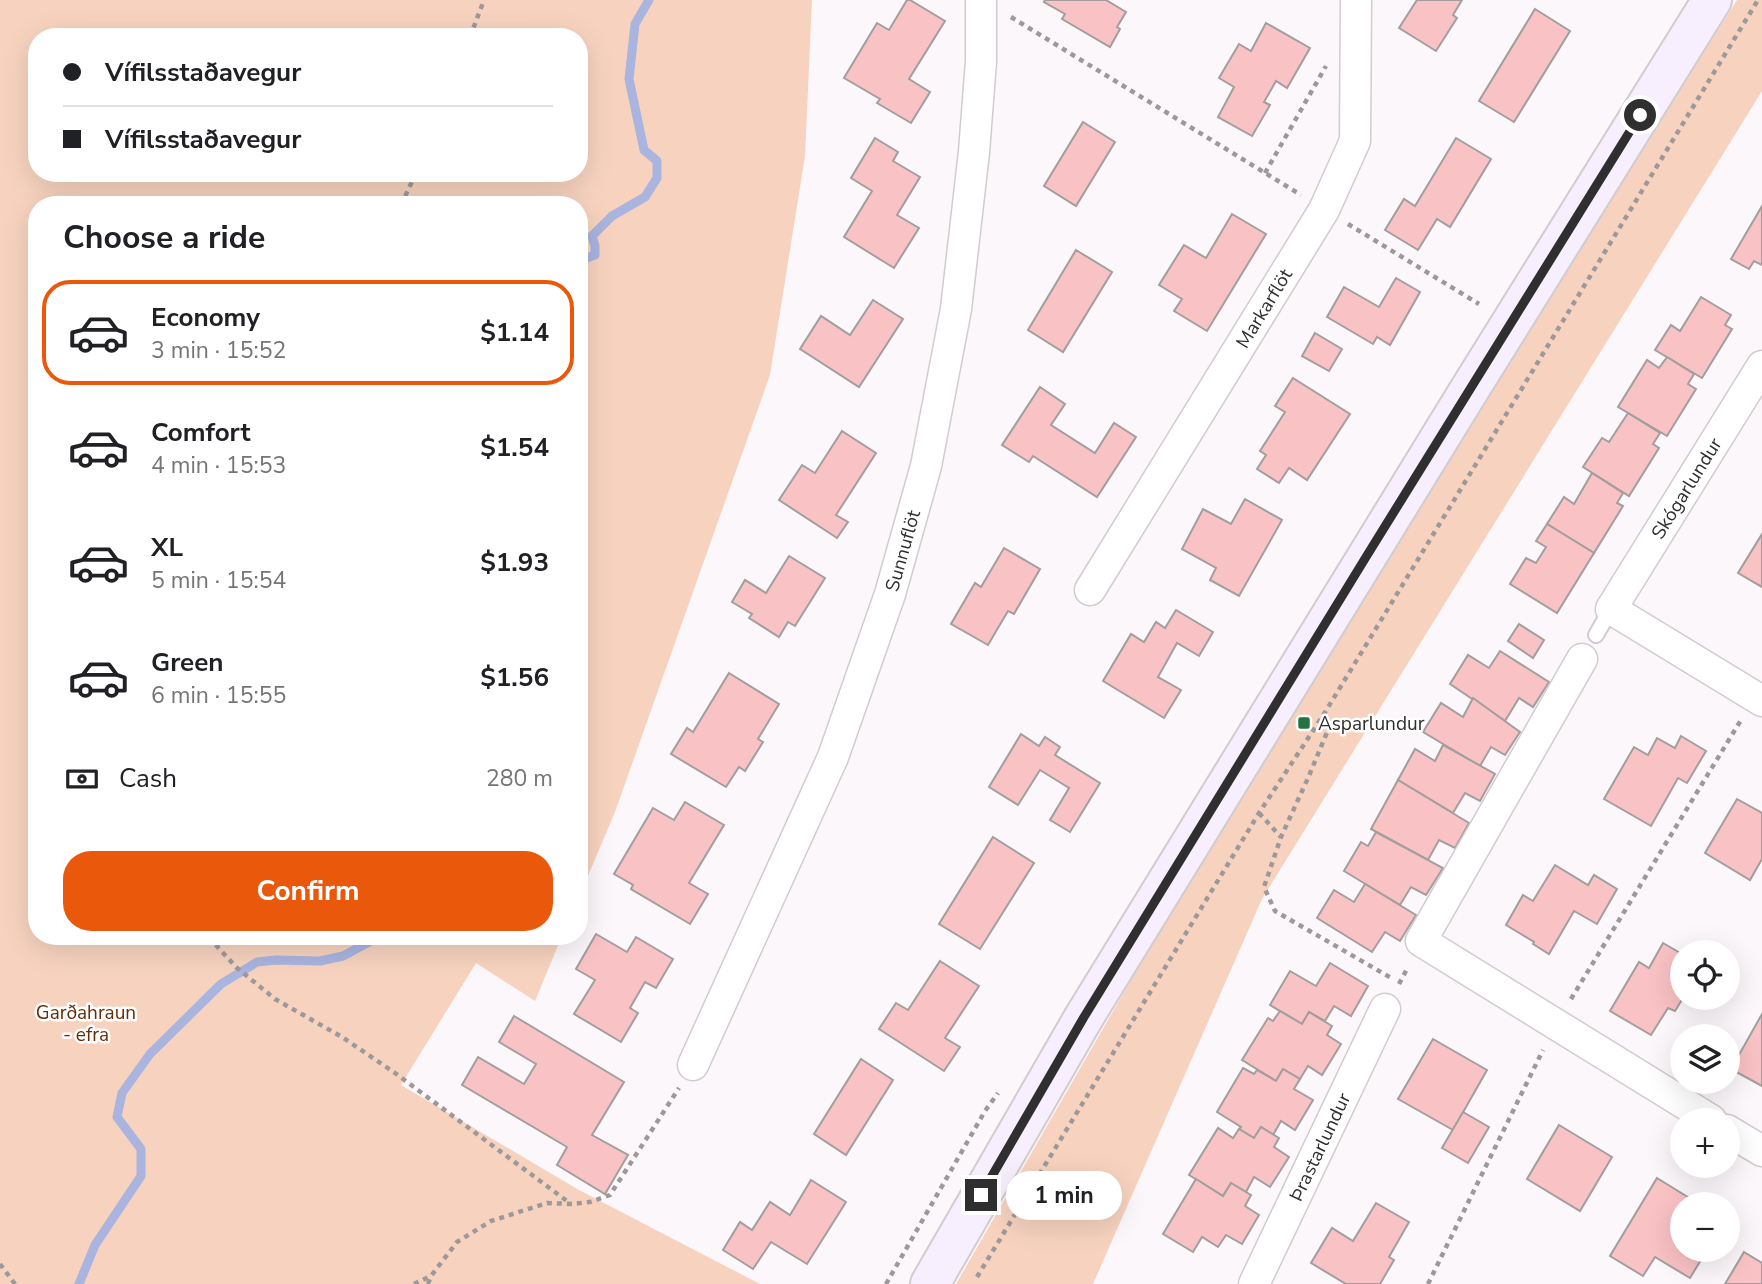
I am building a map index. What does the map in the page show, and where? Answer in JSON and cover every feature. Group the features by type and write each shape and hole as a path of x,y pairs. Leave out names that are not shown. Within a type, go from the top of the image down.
{"main road":[{"path":"930,1284 1084,1017 1712,0"}],"street":[{"name":"Markarflöt","path":"1090,590 1324,210 1355,141 1356,0"},
{"name":"Sunnuflöt","path":"693,1065 833,757 890,594 926,466 956,309 974,152 981,61 994,7"},
{"name":"Skógarlundur","path":"1596,635 1762,366"},
{"path":"1692,1108 1421,941 1596,635 1759,699"},
{"name":"Þrastarlundur","path":"1254,1284 1385,1009"},
{"path":"1740,1138 1762,1152"}],"path":[{"path":"473,28 484,0"},
{"path":"972,1284 1259,813 1324,714 1758,0"},
{"path":"994,7 1479,304"},
{"path":"1265,173 1330,59"},
{"path":"1428,1284 1555,1024 1759,699"},
{"path":"1324,714 1328,730 1281,836 1264,887 1275,911 1400,983"},
{"path":"1259,813 1281,836"},
{"path":"1385,1009 1421,941"},
{"path":"216,945 251,981 275,999 342,1037 395,1073 570,1204"},
{"path":"428,1284 457,1242 491,1221 547,1203 590,1202 610,1195 693,1065"},
{"path":"886,1284 985,1111 1003,1087"},
{"path":"0,1264 15,1284"},
{"path":"414,1284 431,1276"}],"green space":[{"name":"Garðahraun - efra","path":"0,0 812,0 805,156 770,375 615,812 588,876 588,196 28,196 28,945 558,945 535,1001 476,963 401,1085 579,1190 760,1284 0,1284"},
{"path":"1737,0 1762,0 1762,91 1262,899 1093,1284 956,1284 1226,815 1552,289"}],"building":[{"path":"907,0 945,21 909,79 930,92 911,123 877,103 880,99 844,78 877,23 889,30"},
{"path":"1106,0 1126,12 1110,47 1062,19 1065,14 1044,2"},
{"path":"1417,0 1462,0 1453,15 1457,18 1436,51 1399,28"},
{"path":"1535,9 1570,31 1514,122 1479,101"},
{"path":"1266,23 1310,48 1287,88 1276,81 1264,102 1270,105 1252,136 1218,117 1234,87 1219,78 1239,44 1251,51"},
{"path":"1083,122 1115,142 1076,206 1044,186"},
{"path":"875,138 898,152 893,161 920,177 897,215 919,228 894,268 844,237 872,191 851,178"},
{"path":"1456,138 1491,159 1450,227 1437,219 1418,250 1385,230 1404,199 1415,206"},
{"path":"1762,206 1762,265 1754,261 1749,269 1731,259"},
{"path":"1232,214 1266,234 1207,331 1174,311 1182,299 1159,285 1184,245 1206,258"},
{"path":"1076,250 1112,272 1063,352 1028,330"},
{"path":"1396,278 1420,292 1390,345 1377,337 1373,344 1327,317 1344,287 1379,307"},
{"path":"1701,297 1731,315 1725,325 1732,329 1702,378 1655,350 1671,325 1680,331"},
{"path":"873,300 903,319 859,387 800,349 821,316 850,335"},
{"path":"1315,333 1342,349 1329,371 1302,356"},
{"path":"1667,357 1694,374 1688,384 1696,389 1667,436 1618,407 1647,360 1659,368"},
{"path":"1293,378 1350,414 1307,480 1289,468 1279,483 1257,469 1266,455 1260,451 1285,412 1275,406"},
{"path":"1040,387 1065,404 1051,425 1095,453 1114,423 1136,437 1097,497 1033,456 1029,462 1002,445"},
{"path":"1628,413 1660,433 1653,444 1659,448 1629,496 1583,467 1602,438 1609,442"},
{"path":"842,431 876,453 836,515 848,522 837,538 779,500 802,465 815,473"},
{"path":"1592,473 1623,493 1617,503 1623,506 1594,553 1547,524 1564,497 1574,504"},
{"path":"1245,499 1282,520 1239,596 1210,580 1216,568 1182,549 1203,509 1231,524"},
{"path":"1547,524 1594,553 1557,613 1510,584 1526,558 1536,563 1546,547 1536,541"},
{"path":"1762,534 1762,587 1738,573"},
{"path":"1004,548 1040,569 1014,614 1008,611 988,645 951,624 975,583 981,587"},
{"path":"789,556 825,578 795,626 788,622 779,637 749,618 752,614 732,602 745,580 766,593"},
{"path":"1176,610 1213,632 1199,656 1177,643 1158,677 1181,690 1164,718 1103,681 1131,634 1144,642 1156,622 1165,628"},
{"path":"1519,624 1544,640 1533,658 1508,641"},
{"path":"1500,651 1549,682 1533,707 1519,698 1505,721 1450,684 1468,655 1489,668"},
{"path":"729,673 779,704 758,739 763,742 745,771 739,767 726,787 671,754 687,728 693,732"},
{"path":"1473,698 1520,732 1505,755 1491,747 1480,766 1423,732 1441,703 1463,717"},
{"path":"1021,734 1039,746 1045,737 1060,747 1055,755 1100,783 1070,832 1050,820 1069,788 1040,770 1018,805 989,787"},
{"path":"1681,736 1706,751 1687,783 1678,778 1651,826 1604,799 1634,747 1648,755 1657,738 1675,748"},
{"path":"1443,745 1495,774 1480,801 1465,793 1453,813 1398,780 1415,749 1435,761"},
{"path":"1398,780 1469,823 1455,848 1439,840 1428,860 1371,829"},
{"path":"1737,799 1762,813 1762,859 1750,880 1705,853"},
{"path":"685,802 724,825 689,883 708,894 690,924 631,889 633,885 614,874 653,808 674,820"},
{"path":"1376,832 1443,868 1426,895 1411,887 1400,905 1344,871 1361,842 1368,846"},
{"path":"993,837 1034,863 980,949 939,924"},
{"path":"1555,865 1588,885 1594,875 1617,889 1597,924 1574,911 1549,954 1506,925 1523,895 1533,901"},
{"path":"1365,884 1416,915 1400,941 1385,932 1372,952 1317,918 1334,890 1354,902"},
{"path":"596,934 627,952 636,937 673,959 656,988 645,982 630,1008 638,1013 621,1042 574,1014 595,980 576,969"},
{"path":"1663,943 1670,947 1670,1009 1668,1008 1651,1035 1610,1011 1639,962 1649,968"},
{"path":"940,961 979,986 945,1038 960,1047 944,1071 879,1029 896,1003 908,1010"},
{"path":"1330,963 1368,986 1351,1016 1334,1006 1325,1021 1309,1012 1302,1024 1270,1005 1290,971 1316,986"},
{"path":"1280,1011 1302,1024 1309,1012 1332,1026 1327,1035 1341,1044 1322,1075 1308,1066 1300,1079 1283,1069 1276,1081 1242,1060 1268,1018 1273,1021"},
{"path":"1762,1014 1762,1086 1740,1074 1740,1053"},
{"path":"514,1016 624,1082 592,1135 628,1155 605,1194 557,1165 567,1147 462,1085 478,1057 524,1084 536,1064 499,1042"},
{"path":"1433,1039 1487,1070 1453,1130 1398,1099"},
{"path":"861,1059 893,1080 846,1155 814,1134"},
{"path":"1243,1068 1254,1074 1257,1070 1276,1081 1283,1069 1300,1079 1294,1089 1313,1100 1295,1130 1281,1121 1273,1135 1261,1127 1254,1138 1217,1112"},
{"path":"1463,1112 1489,1127 1468,1163 1442,1148"},
{"path":"1559,1125 1612,1157 1580,1211 1527,1179"},
{"path":"1261,1127 1279,1138 1274,1147 1289,1157 1270,1187 1254,1177 1246,1192 1231,1183 1223,1196 1189,1175 1218,1128 1233,1138 1239,1129 1254,1138"},
{"path":"1657,1178 1680,1192 1670,1192 1670,1262 1700,1262 1690,1278 1655,1257 1643,1276 1610,1256"},
{"path":"1196,1179 1223,1196 1231,1183 1251,1195 1245,1206 1259,1215 1242,1244 1226,1235 1218,1247 1202,1237 1193,1252 1163,1234"},
{"path":"811,1180 846,1202 807,1264 771,1242 753,1269 723,1250 740,1222 752,1230 770,1202 790,1215"},
{"path":"1376,1203 1409,1222 1389,1257 1394,1260 1380,1284 1346,1284 1311,1263 1332,1228 1353,1241"},
{"path":"1744,1252 1762,1263 1762,1284 1725,1284"}],"waterway":[{"path":"588,258 595,255 592,236 612,216 645,197 657,178 657,161 644,150 629,79 635,24 649,0"},
{"path":"79,1284 95,1245 141,1176 141,1149 117,1117 122,1093 150,1054 221,984 257,962 320,961 343,956 363,945"}],"place":[{"name":"Asparlundur","path":"1304,723"}],"route":[{"path":"981,1195 1084,1017 1640,115"}]}
